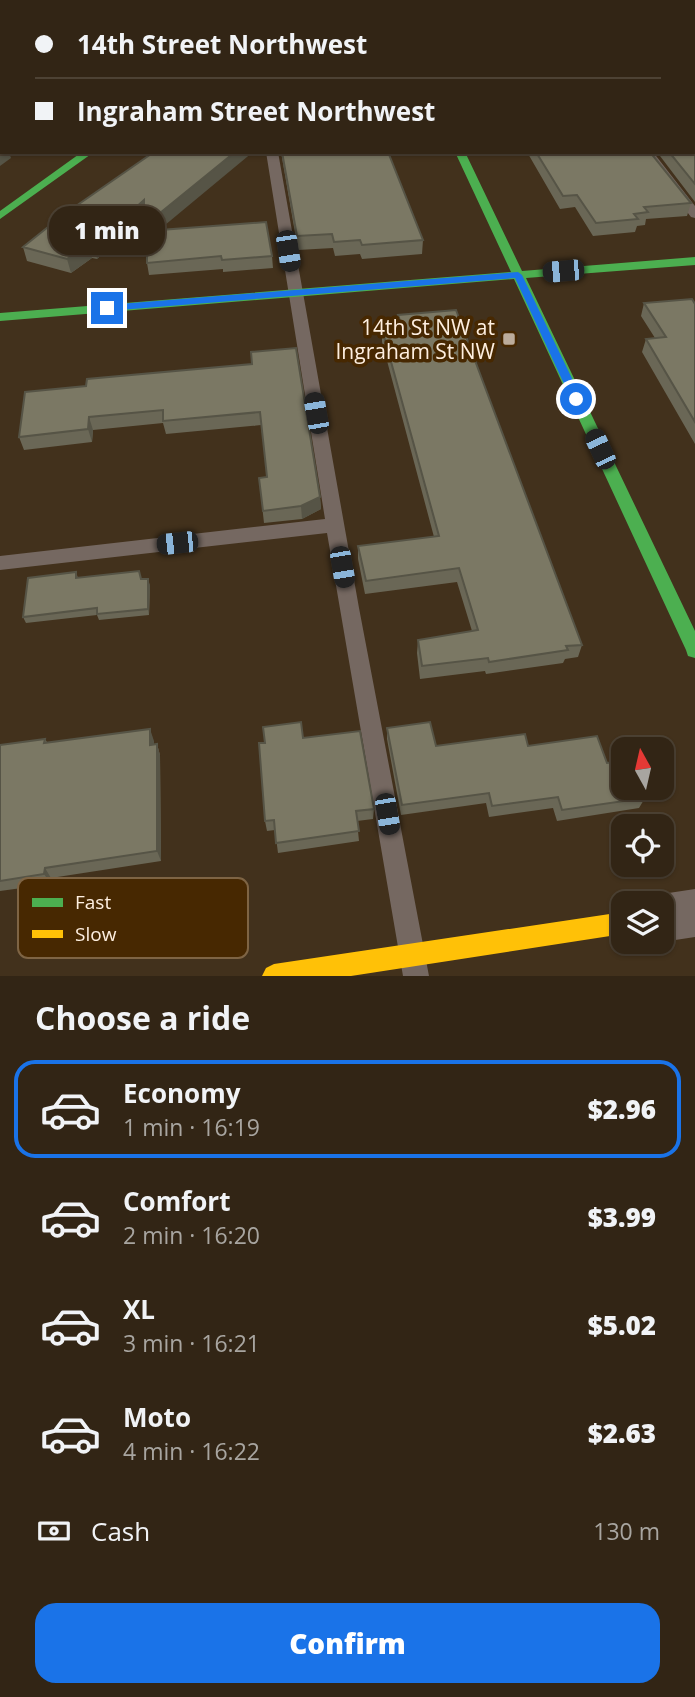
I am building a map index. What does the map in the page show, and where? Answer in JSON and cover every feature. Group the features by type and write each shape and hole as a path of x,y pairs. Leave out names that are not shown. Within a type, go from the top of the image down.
{"street":[{"path":"0,216 86,154"},
{"path":"461,154 695,650"},
{"path":"0,317 695,261"},
{"path":"674,916 695,913"},
{"path":"274,976 415,965 611,925"}],"lane":[{"path":"272,154 334,525 415,965"},
{"path":"649,154 695,215"},
{"path":"0,563 334,525"}],"building":[{"path":"151,154 233,154 144,226 144,200 94,245 88,243 67,259 23,247 63,215"},
{"path":"282,154 389,154 423,240 362,245 360,240 334,242 332,234 297,236"},
{"path":"537,154 652,154 691,203 644,207 648,212 634,214 638,219 596,223 577,195 563,196"},
{"path":"671,154 695,154 695,184"},
{"path":"266,222 272,256 222,260 221,256 147,263 147,231"},
{"path":"692,299 695,304 695,422 646,339 666,337 644,303"},
{"path":"456,310 582,645 566,646 568,650 489,662 488,658 422,666 418,640 478,630 459,568 366,581 358,546 439,536 382,329 402,326 398,315"},
{"path":"296,348 320,497 301,506 263,511 259,478 267,477 260,412 163,421 163,410 89,417 88,429 19,437 25,392 86,386 87,379 252,364 251,352"},
{"path":"139,571 141,579 148,579 148,609 97,614 97,608 23,617 28,578 76,572 76,578"},
{"path":"301,722 303,738 360,731 374,809 356,811 359,831 276,843 274,820 265,821 259,743 265,743 263,727"},
{"path":"430,722 436,746 525,734 528,746 597,736 607,763 611,762 611,800 631,800 562,810 558,797 492,806 489,793 402,805 387,728"},
{"path":"150,729 150,745 157,744 157,851 45,868 44,874 0,881 0,745 45,739 44,743"}],"traffic: fast":[{"path":"0,216 86,154"},
{"path":"461,154 695,650"},
{"path":"0,317 695,261"}],"traffic: slow":[{"path":"274,976 611,925"}],"place":[{"name":"14th St NW at Ingraham St NW","path":"509,339"}],"route":[{"path":"107,308 518,275 576,399"}]}
